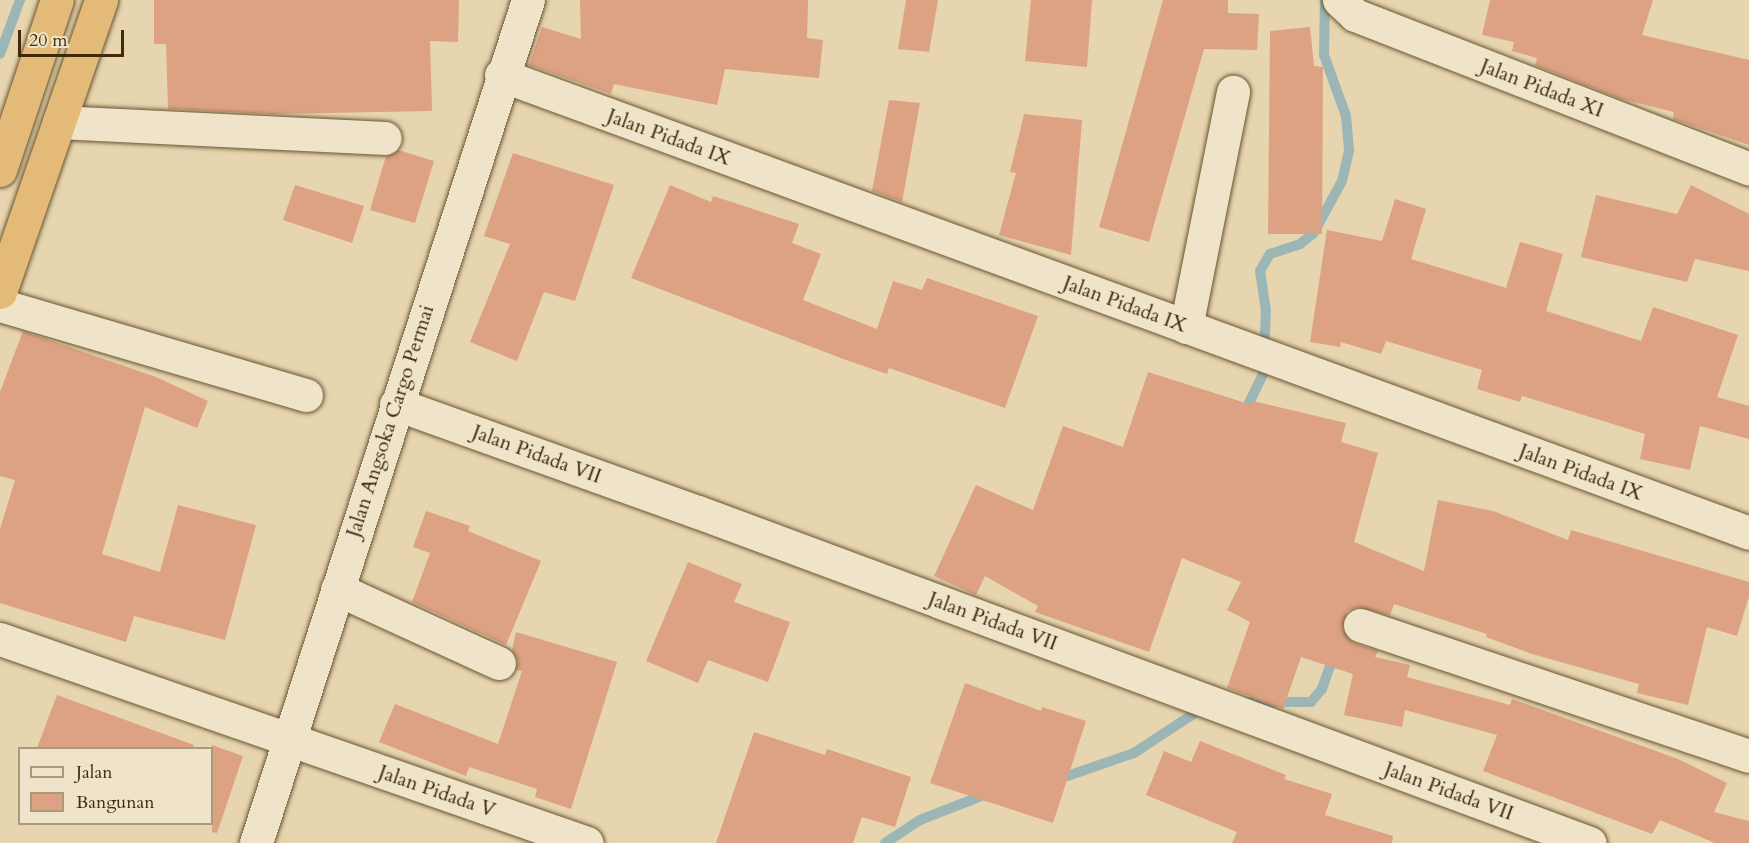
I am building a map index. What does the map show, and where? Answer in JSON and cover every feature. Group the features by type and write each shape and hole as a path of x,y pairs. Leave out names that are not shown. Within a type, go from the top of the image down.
{"highway":[{"path":"0,170 57,0"},
{"path":"0,292 101,0"}],"street":[{"name":"Jalan Angsoka Cargo Permai","path":"256,843 501,75 528,0"},
{"name":"Jalan Pidada XI","path":"1339,0 1355,15 1749,169"},
{"name":"Jalan Pidada IX","path":"501,75 1749,533"},
{"path":"1186,327 1233,92"},
{"path":"59,122 385,138"},
{"path":"0,305 306,395"},
{"name":"Jalan Pidada VII","path":"396,404 698,512 1590,843"},
{"path":"337,589 498,663"},
{"path":"1360,626 1749,756"},
{"name":"Jalan Pidada V","path":"0,639 587,843"}],"building":[{"path":"154,0 459,0 458,42 430,41 432,111 273,114 168,109 166,44 154,44"},
{"path":"580,0 808,0 807,38 823,40 819,78 725,69 717,105 614,84 611,94 529,65 542,27 581,39"},
{"path":"906,0 938,0 929,52 898,49"},
{"path":"1031,0 1092,0 1087,67 1025,61"},
{"path":"1163,0 1228,0 1228,13 1259,14 1257,50 1204,49 1149,242 1099,227"},
{"path":"1490,0 1653,0 1642,35 1749,60 1749,145 1673,119 1674,112 1621,99 1535,65 1537,58 1512,51 1514,42 1482,35"},
{"path":"1310,27 1314,66 1323,67 1322,234 1268,234 1270,31"},
{"path":"889,100 920,103 902,202 872,191"},
{"path":"1024,114 1082,120 1071,255 999,235 1016,173 1010,172"},
{"path":"398,150 434,161 415,223 370,210 386,156"},
{"path":"513,153 614,185 575,301 544,292 517,361 470,342 510,244 484,236"},
{"path":"295,185 364,206 352,243 283,220"},
{"path":"670,185 711,202 713,196 799,224 792,243 821,254 803,300 877,329 893,281 922,290 927,278 1038,316 1005,408 889,368 887,374 846,360 631,278"},
{"path":"1691,185 1749,214 1749,271 1695,259 1687,282 1581,257 1596,195 1677,214"},
{"path":"1395,199 1426,209 1411,259 1506,288 1520,242 1563,254 1546,311 1641,341 1653,307 1738,335 1717,397 1749,406 1749,439 1700,426 1690,470 1640,459 1645,434 1522,396 1520,402 1477,389 1482,370 1386,341 1381,354 1341,342 1340,347 1310,342 1327,230 1382,241"},
{"path":"23,331 156,377 208,401 197,428 145,407 102,554 160,572 178,505 256,525 225,640 134,616 126,642 0,603 0,529 15,480 0,476 0,392"},
{"path":"1148,372 1252,405 1253,401 1346,423 1341,442 1378,453 1354,542 1424,571 1438,500 1493,511 1568,540 1571,530 1749,582 1749,596 1737,636 1707,627 1688,705 1637,693 1639,684 1532,654 1486,637 1487,634 1394,604 1390,615 1356,607 1347,611 1342,628 1353,643 1378,651 1375,657 1410,665 1407,677 1510,705 1512,699 1678,759 1727,783 1714,812 1749,821 1749,843 1715,843 1660,820 1652,834 1483,771 1497,735 1405,710 1402,727 1344,715 1353,674 1301,657 1283,709 1227,688 1250,622 1227,610 1241,582 1182,558 1149,652 1035,612 1038,606 985,576 976,595 934,576 976,485 1033,510 1063,426 1123,447"},
{"path":"426,511 470,526 468,531 541,561 506,645 412,602 430,553 413,547"},
{"path":"688,562 742,584 734,602 790,622 768,682 708,660 698,683 646,661"},
{"path":"516,632 617,662 571,809 535,797 537,789 469,767 466,776 379,742 395,704 498,744 522,671 516,670 518,661 512,650"},
{"path":"965,683 1041,711 1042,707 1086,721 1053,823 930,783"},
{"path":"57,695 194,745 193,747 37,747"},
{"path":"754,732 825,755 827,749 911,777 895,827 862,817 853,843 716,843"},
{"path":"1200,741 1286,775 1284,779 1332,794 1325,815 1393,836 1392,843 1232,843 1237,832 1146,795 1164,751 1191,762"},
{"path":"212,745 243,756 217,833 212,832"}],"waterway":[{"path":"0,54 20,0"},
{"path":"1249,418 1249,403 1263,374 1266,311 1260,271 1270,254 1300,244 1313,234 1342,181 1349,150 1346,116 1324,55 1325,0"},
{"path":"1240,702 1311,702 1322,689 1334,654"},
{"path":"1053,781 1134,753 1204,707"},
{"path":"885,843 920,820 989,793"}]}
